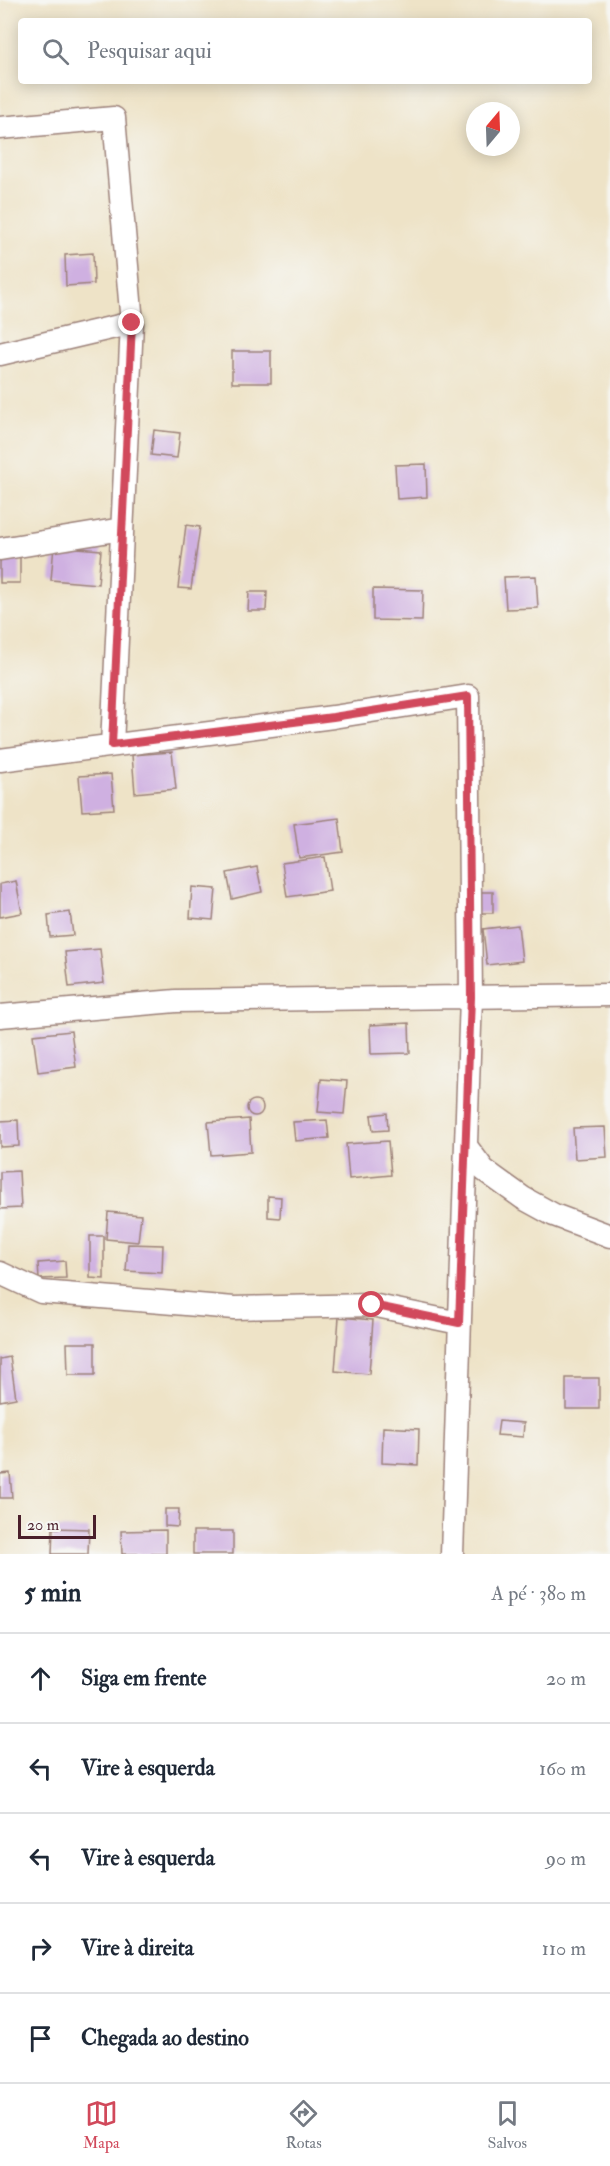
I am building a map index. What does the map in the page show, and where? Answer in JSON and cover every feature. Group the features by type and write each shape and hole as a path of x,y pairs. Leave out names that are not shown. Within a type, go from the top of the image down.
{"street":[{"path":"0,128 114,118 132,323 112,745"},
{"path":"0,354 132,323"},
{"path":"0,549 122,529"},
{"path":"0,760 333,717 468,696 471,997 459,1323 455,1529 452,1554"},
{"path":"0,1016 176,1001 610,995"},
{"path":"466,1146 484,1170 523,1198 554,1215 610,1236"},
{"path":"0,1273 41,1292 234,1308 372,1305 459,1323"}],"building":[{"path":"93,253 94,284 66,286 65,255"},
{"path":"232,351 271,351 271,383 232,383"},
{"path":"154,430 180,433 177,458 151,455"},
{"path":"426,464 427,497 397,499 395,465"},
{"path":"186,525 200,527 191,589 178,588"},
{"path":"54,546 101,550 98,584 51,580"},
{"path":"0,556 20,556 20,583 0,583"},
{"path":"536,576 538,608 506,609 504,577"},
{"path":"373,589 423,590 422,621 373,620"},
{"path":"249,592 267,592 266,611 248,611"},
{"path":"172,752 176,789 135,793 132,755"},
{"path":"111,774 114,809 82,811 79,776"},
{"path":"339,818 343,852 299,858 294,824"},
{"path":"325,857 330,891 287,897 282,863"},
{"path":"257,867 262,892 232,899 227,873"},
{"path":"16,881 22,913 0,917 0,884"},
{"path":"192,887 216,889 213,920 190,918"},
{"path":"476,892 493,892 493,913 476,913"},
{"path":"70,912 73,935 50,937 48,915"},
{"path":"518,925 522,961 487,965 483,929"},
{"path":"100,949 104,983 69,987 65,952"},
{"path":"409,1023 410,1053 371,1054 370,1025"},
{"path":"71,1031 76,1067 38,1072 33,1035"},
{"path":"321,1079 347,1081 344,1114 318,1112"},
{"path":"252,1100 258,1100 263,1108 261,1114 252,1116 247,1111 247,1105"},
{"path":"387,1113 388,1130 373,1131 371,1115"},
{"path":"249,1119 251,1152 211,1155 208,1122"},
{"path":"18,1120 19,1146 0,1147 0,1121"},
{"path":"327,1120 329,1138 295,1141 293,1122"},
{"path":"605,1127 607,1157 575,1159 573,1128"},
{"path":"388,1141 391,1175 349,1179 346,1144"},
{"path":"19,1171 21,1208 0,1209 0,1172"},
{"path":"268,1196 281,1197 280,1218 268,1217"},
{"path":"108,1212 141,1215 138,1242 106,1239"},
{"path":"90,1236 104,1236 104,1279 90,1278"},
{"path":"128,1244 163,1245 162,1273 126,1271"},
{"path":"65,1261 66,1278 39,1279 38,1263"},
{"path":"339,1317 373,1320 369,1374 335,1371"},
{"path":"67,1343 95,1343 95,1375 68,1375"},
{"path":"10,1357 16,1398 0,1401 0,1359"},
{"path":"566,1378 599,1378 599,1409 566,1409"},
{"path":"499,1421 524,1423 523,1437 497,1435"},
{"path":"383,1427 419,1429 418,1465 382,1463"},
{"path":"10,1473 12,1498 0,1498 0,1474"},
{"path":"165,1509 179,1509 178,1527 165,1526"},
{"path":"53,1528 89,1529 88,1554 52,1554"},
{"path":"166,1530 166,1554 122,1554 121,1531"},
{"path":"193,1531 233,1531 233,1554 193,1554"}],"route":[{"path":"132,323 112,745 333,717 468,696 471,997 459,1323 372,1305"}]}
